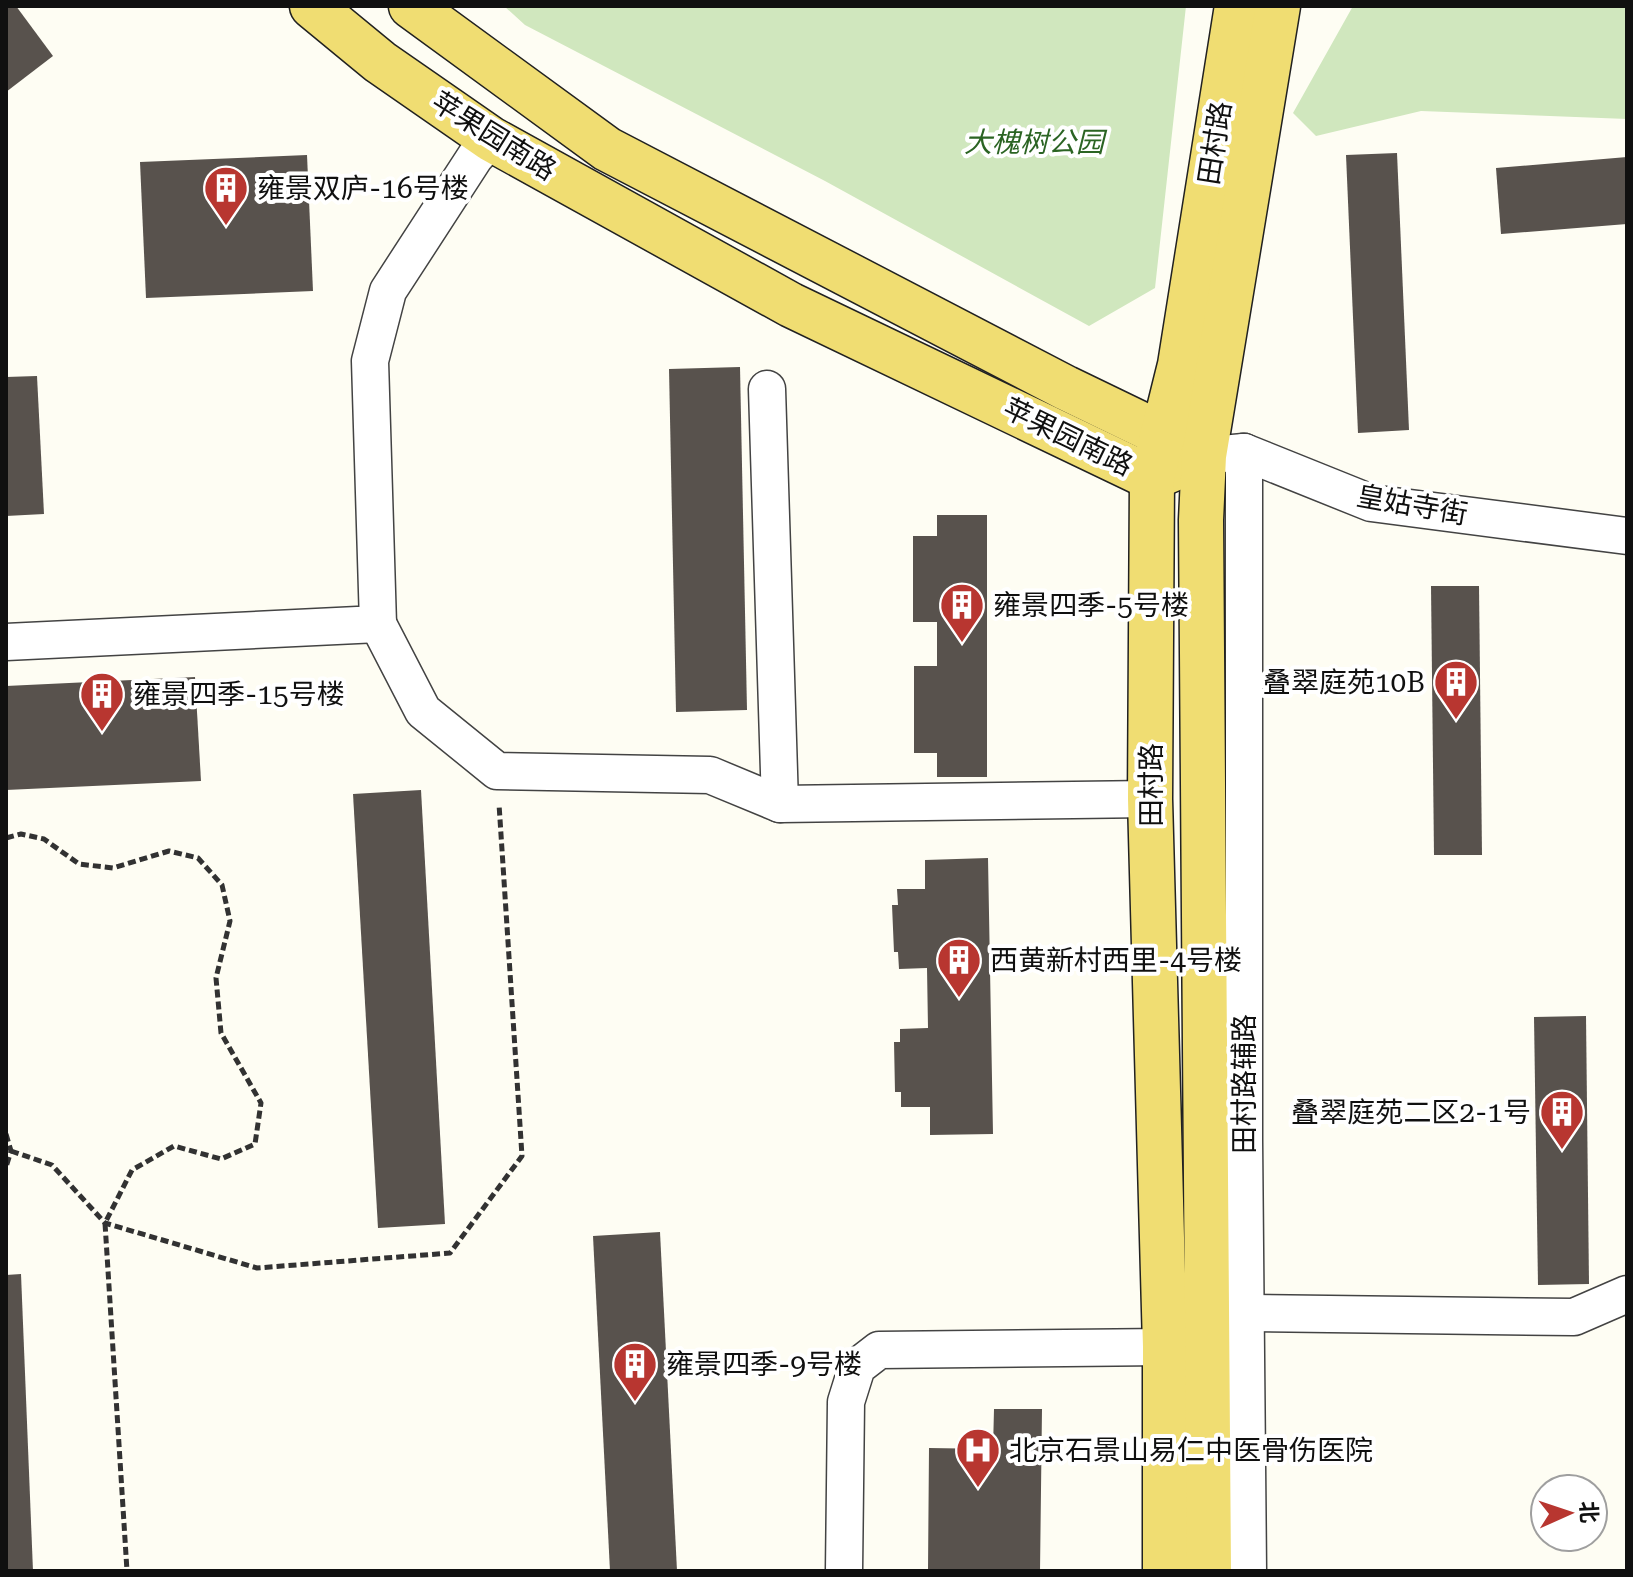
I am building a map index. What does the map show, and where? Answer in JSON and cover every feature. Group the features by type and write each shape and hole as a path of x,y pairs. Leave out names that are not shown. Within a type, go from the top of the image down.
{"main road":[{"name":"苹果园南路","path":"312,6 380,62 491,139 791,305 1152,478 1224,454"},
{"name":"苹果园南路","path":"411,6 607,149 1066,388 1163,433 1224,454"},
{"name":"田村路","path":"1165,1571 1165,1347 1150,799 1152,478 1180,365 1237,6"},
{"name":"田村路","path":"1209,1571 1225,1139 1201,520 1224,454 1278,6"}],"street":[{"path":"491,139 475,157 388,291 370,361 378,624 423,711 497,771 710,775 780,804 1150,799"},
{"path":"767,389 780,804"},
{"name":"皇姑寺街","path":"1224,454 1371,503 1627,536"},
{"path":"6,642 378,624"},
{"name":"田村路辅路","path":"1225,1139 1247,1313 1248,1571"},
{"path":"1247,1313 1574,1317 1627,1294"},
{"path":"844,1571 846,1402 857,1367 879,1350 1165,1347"}],"path":[{"path":"11,1151 52,1165 105,1223 257,1268 450,1253 522,1156 497,771"},
{"path":"6,838 21,834 44,839 79,864 113,868 169,851 198,858 222,885 230,921 216,978 221,1033 261,1103 255,1144 221,1159 174,1146 132,1170 105,1223 127,1571"},
{"path":"6,1134 11,1151 6,1167"}],"green space":[{"name":"大槐树公园","path":"504,6 1186,6 1155,288 1089,326 825,181 525,25"},
{"path":"1353,6 1627,6 1627,119 1421,111 1316,136 1293,113"}],"building":[{"path":"6,6 16,6 53,56 6,92"},
{"path":"1397,153 1409,430 1358,433 1346,155"},
{"name":"雍景双庐-16号楼","path":"307,155 313,291 146,298 140,162"},
{"path":"1627,157 1627,224 1501,234 1496,168"},
{"path":"740,367 747,710 676,712 669,369"},
{"path":"37,376 44,514 6,516 6,377"},
{"name":"雍景四季-5号楼","path":"937,515 987,515 987,777 937,777 937,753 914,753 914,666 937,666 937,622 913,622 913,536 937,536"},
{"name":"叠翠庭苑10B","path":"1431,586 1479,586 1482,855 1434,855"},
{"name":"雍景四季-15号楼","path":"195,677 201,781 6,790 6,686"},
{"path":"421,790 445,1224 378,1228 353,794"},
{"name":"西黄新村西里-4号楼","path":"988,858 993,1134 930,1135 930,1107 901,1107 901,1092 895,1092 894,1042 900,1042 900,1029 928,1028 927,968 899,969 898,952 894,952 892,905 898,905 897,889 925,889 925,860"},
{"name":"叠翠庭苑二区2-1号","path":"1586,1016 1589,1284 1538,1285 1534,1017"},
{"name":"雍景四季-9号楼","path":"660,1232 677,1571 610,1571 593,1236"},
{"path":"21,1274 33,1571 6,1571 6,1275"},
{"path":"994,1409 1042,1409 1040,1571 928,1571 929,1448 993,1449"}],"place":[{"name":"雍景双庐-16号楼","path":"226,227"},
{"name":"雍景四季-5号楼","path":"962,644"},
{"name":"叠翠庭苑10B","path":"1456,721"},
{"name":"雍景四季-15号楼","path":"102,733"},
{"name":"西黄新村西里-4号楼","path":"959,999"},
{"name":"叠翠庭苑二区2-1号","path":"1562,1151"},
{"name":"雍景四季-9号楼","path":"635,1403"},
{"name":"北京石景山易仁中医骨伤医院","path":"978,1489"}]}
